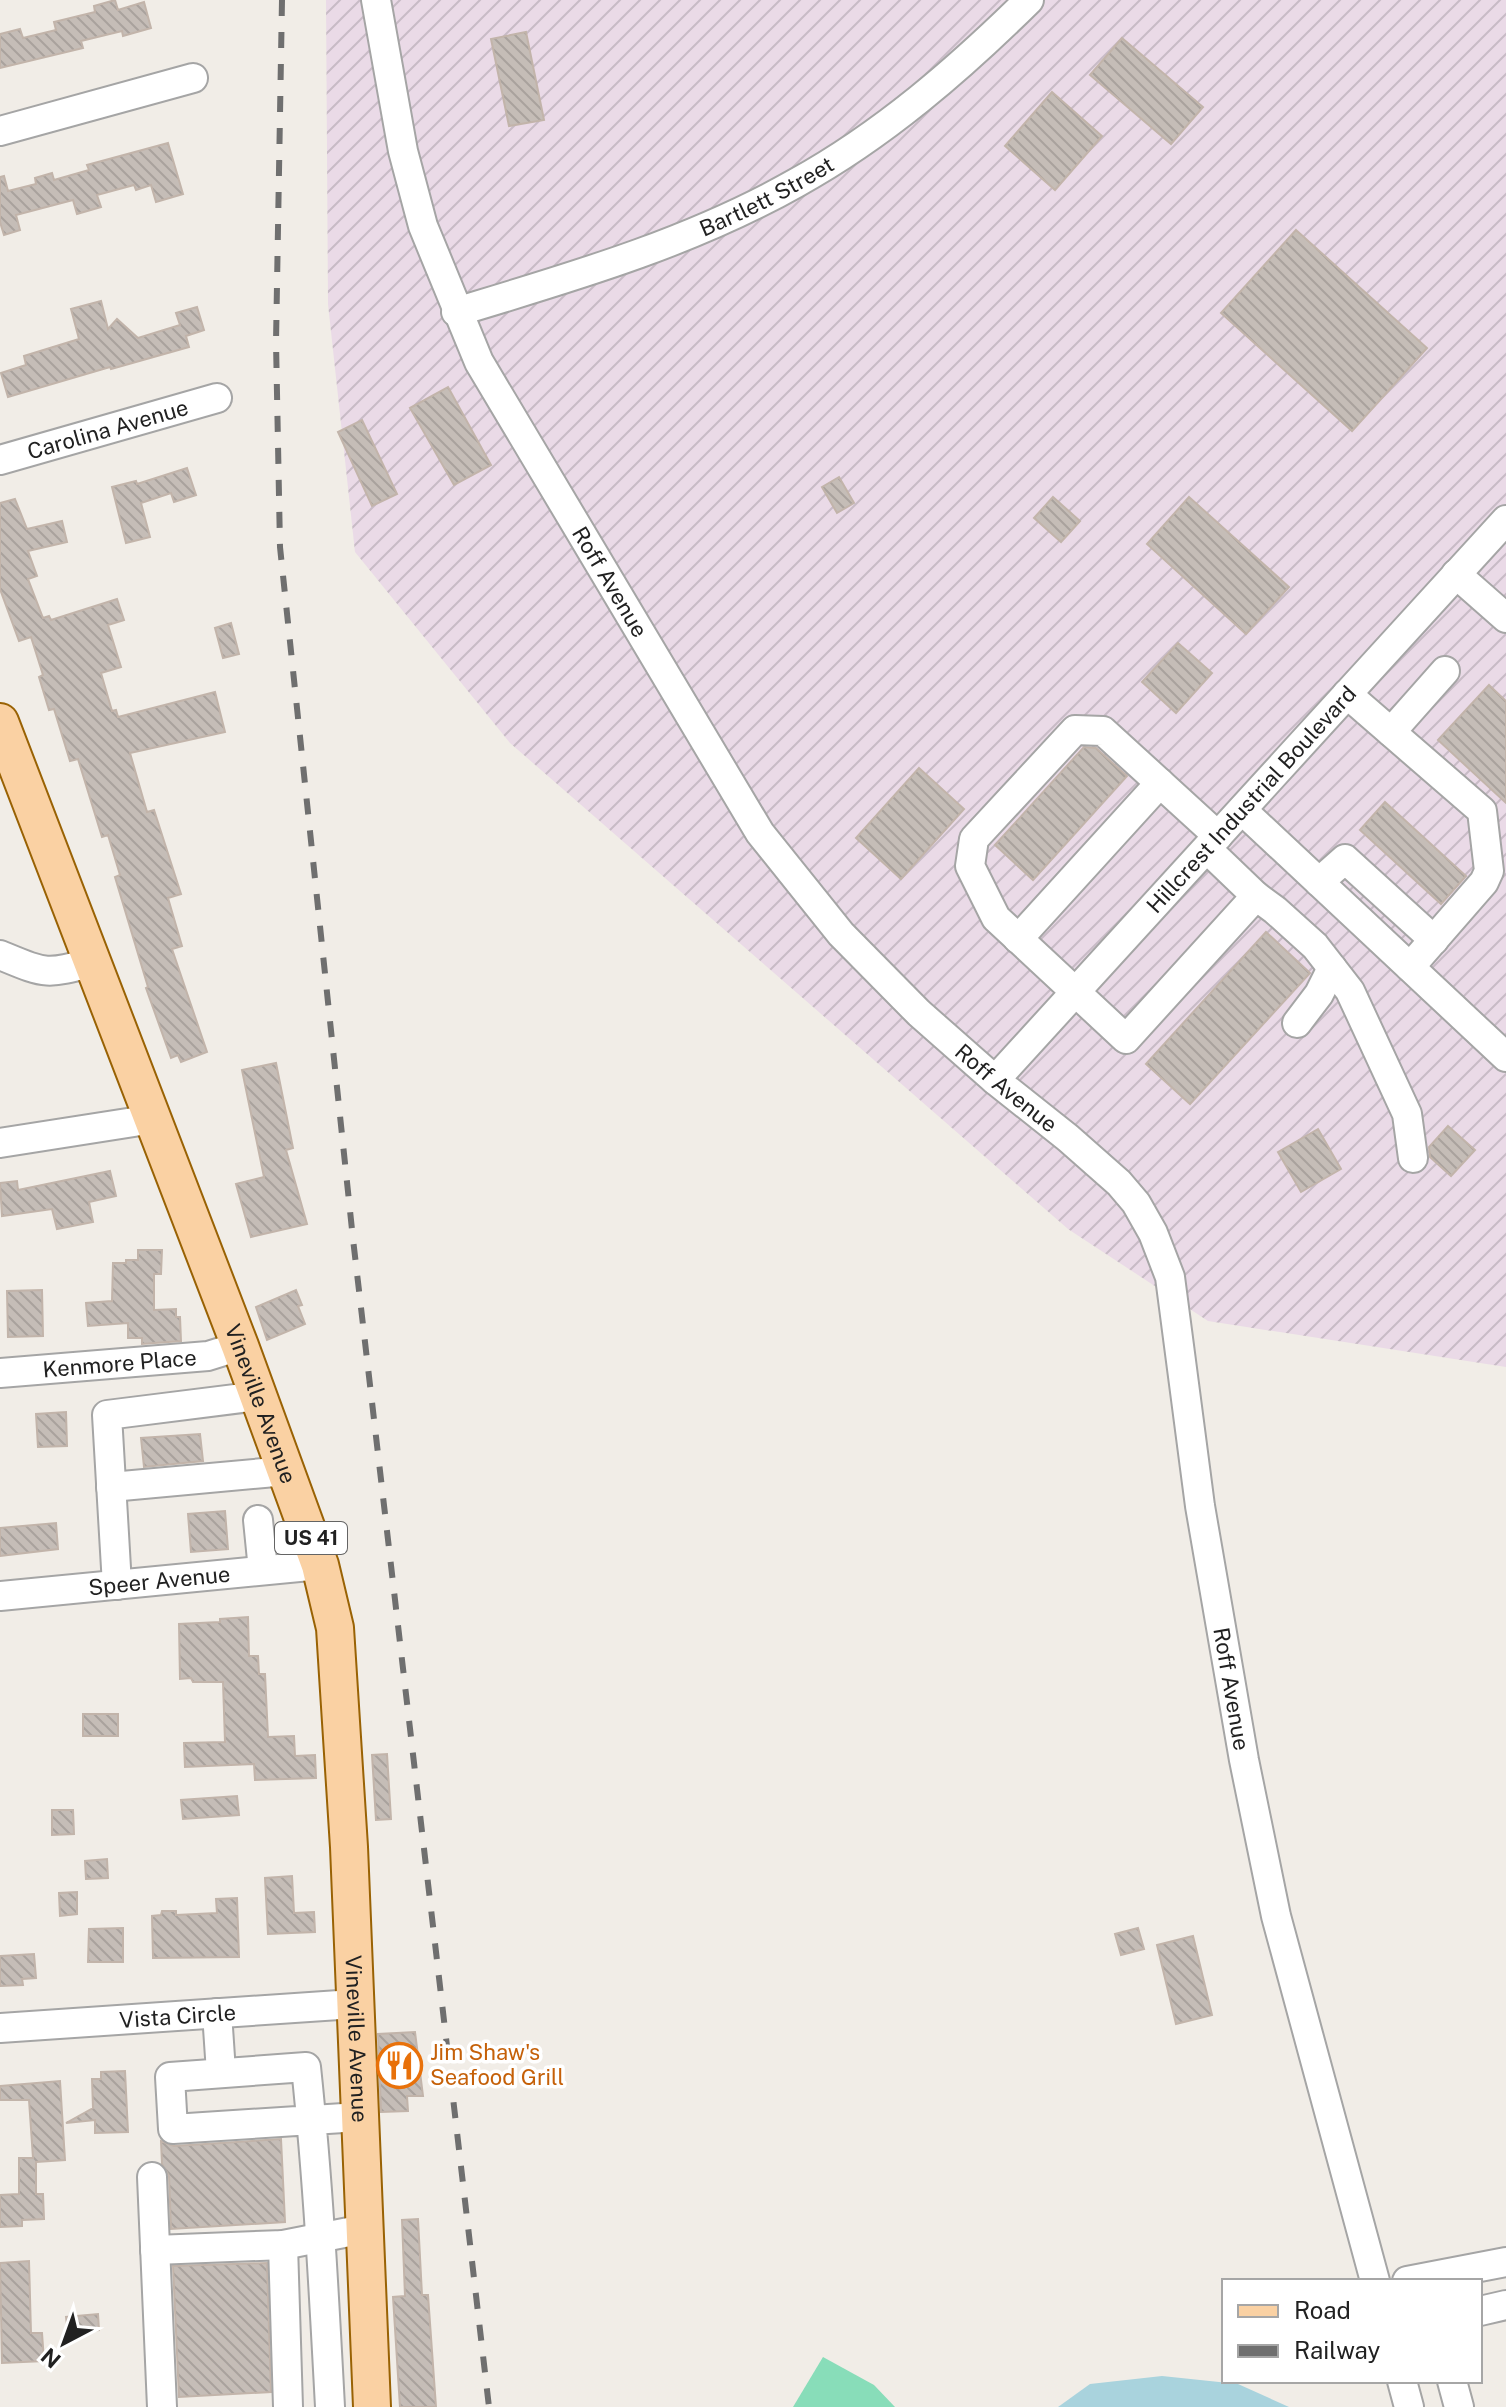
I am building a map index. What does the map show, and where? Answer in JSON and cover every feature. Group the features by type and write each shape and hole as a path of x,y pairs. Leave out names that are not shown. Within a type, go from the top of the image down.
{"main road":[{"name":"Vineville Avenue","path":"0,722 240,1346 320,1565 335,1628 349,1847 372,2407"}],"street":[{"name":"Roff Avenue","path":"376,0 403,151 423,226 479,362 760,833 841,934 919,1013 1119,1183 1136,1203 1153,1233 1170,1277 1200,1506 1244,1760 1276,1916 1374,2279"},
{"name":"Bartlett Street","path":"456,312 632,257 717,222 797,183 894,120 975,54 1029,0"},
{"path":"0,131 193,78"},
{"name":"Carolina Avenue","path":"0,460 217,398"},
{"name":"Hillcrest Industrial Boulevard","path":"995,1080 1506,520"},
{"path":"1456,574 1505,615"},
{"path":"1391,732 1445,671"},
{"path":"1347,694 1482,811 1489,871 1495,881 1410,967"},
{"path":"1256,896 1126,1039 996,918 970,866 974,839 1075,730 1103,731 1160,783 1256,896 1315,946 1350,991 1407,1114 1413,1158"},
{"path":"1018,939 1160,783"},
{"path":"1242,810 1506,1057"},
{"path":"1319,882 1345,859 1434,940"},
{"path":"0,955 35,970 52,973 93,962"},
{"path":"1297,1023 1319,994 1332,968"},
{"path":"0,1143 153,1119"},
{"name":"Kenmore Place","path":"0,1373 208,1356 240,1346"},
{"path":"117,1585 107,1415 258,1396"},
{"path":"111,1487 286,1471"},
{"path":"258,1520 263,1570"},
{"name":"Speer Avenue","path":"0,1596 320,1565"},
{"name":"Vista Circle","path":"0,2028 354,2004"},
{"path":"217,2013 221,2072"},
{"path":"330,2407 312,2120 306,2067 170,2077 173,2129 312,2120 359,2117"},
{"path":"152,2177 162,2407"},
{"path":"155,2250 283,2245 364,2229"},
{"path":"283,2245 288,2407"},
{"path":"1417,2279 1506,2262"},
{"path":"1482,2311 1506,2305"},
{"path":"1403,2383 1409,2407"},
{"path":"1453,2383 1459,2407"}],"shaded area":[{"path":"326,0 1506,0 1506,1367 1208,1321 1068,1229 510,743 355,552 328,304"}],"green space":[{"path":"823,2357 874,2385 895,2407 793,2407"}],"water":[{"path":"1162,2376 1238,2384 1289,2407 1058,2407 1090,2384"}],"building":[{"path":"115,0 118,10 144,2 151,28 123,36 122,31 81,41 83,48 0,68 0,34 20,29 23,38 56,30 54,22 95,12 94,6"},
{"path":"526,32 544,120 509,126 491,39"},
{"path":"1122,38 1203,107 1171,144 1090,75"},
{"path":"1052,92 1102,136 1055,190 1005,146"},
{"path":"168,143 183,194 156,202 151,185 136,190 134,185 97,195 101,207 77,214 73,200 16,215 20,230 4,235 0,222 0,177 4,176 8,191 36,184 35,178 52,173 54,180 89,170 87,165"},
{"path":"1296,230 1427,348 1352,431 1221,313"},
{"path":"101,301 108,329 117,319 138,338 180,325 176,313 197,307 204,330 186,336 189,347 8,397 1,373 26,365 24,356 79,339 71,309"},
{"path":"448,387 491,465 454,485 410,408"},
{"path":"362,420 397,494 372,506 338,432"},
{"path":"187,468 196,495 174,502 171,493 141,503 150,537 126,543 112,487 136,481 137,484"},
{"path":"839,477 854,503 837,513 822,487"},
{"path":"1053,497 1080,521 1061,542 1034,518"},
{"path":"1189,497 1289,587 1246,634 1147,544"},
{"path":"15,499 27,529 62,521 67,542 28,551 37,576 28,579 43,618 49,616 51,620 117,599 124,620 108,625 121,667 101,673 112,711 116,710 118,717 215,692 225,732 130,753 147,812 154,810 181,894 168,898 182,946 172,949 207,1052 181,1062 178,1055 171,1058 146,988 115,877 120,875 108,835 102,837 78,759 70,761 54,709 49,710 39,677 43,675 31,637 19,641 0,589 0,503"},
{"path":"231,623 239,654 223,658 215,628"},
{"path":"1178,643 1212,673 1176,713 1142,682"},
{"path":"1489,685 1506,701 1506,803 1438,740"},
{"path":"1084,747 1096,748 1127,776 1033,880 995,845"},
{"path":"919,768 964,809 901,879 856,838"},
{"path":"1385,802 1466,876 1441,904 1360,830"},
{"path":"1266,932 1310,973 1190,1104 1146,1064"},
{"path":"276,1063 293,1148 286,1150 307,1224 251,1237 236,1184 264,1177 242,1070"},
{"path":"1448,1126 1475,1150 1451,1176 1430,1157 1429,1147"},
{"path":"1318,1129 1341,1169 1301,1192 1278,1152"},
{"path":"110,1171 116,1196 89,1202 93,1222 57,1229 52,1209 2,1216 0,1183 17,1181 18,1190"},
{"path":"138,1250 162,1250 161,1274 154,1274 154,1310 176,1309 176,1317 180,1317 181,1341 142,1344 142,1338 128,1338 128,1323 88,1326 86,1303 112,1301 113,1263 138,1260"},
{"path":"42,1290 43,1336 8,1337 7,1291"},
{"path":"296,1290 305,1324 267,1340 256,1307"},
{"path":"66,1412 67,1446 38,1447 36,1414"},
{"path":"200,1434 203,1461 144,1467 141,1438"},
{"path":"225,1511 228,1549 191,1552 188,1514"},
{"path":"56,1523 58,1549 0,1556 0,1528"},
{"path":"248,1617 249,1656 258,1656 259,1674 265,1674 268,1737 294,1736 295,1756 315,1755 316,1778 255,1780 254,1764 185,1767 184,1743 225,1742 223,1682 180,1679 179,1624"},
{"path":"83,1714 118,1714 118,1736 83,1736"},
{"path":"387,1754 391,1819 376,1820 372,1755"},
{"path":"237,1796 239,1815 183,1819 181,1800"},
{"path":"52,1810 73,1810 74,1834 52,1835"},
{"path":"107,1859 108,1878 86,1879 85,1861"},
{"path":"292,1876 294,1913 314,1912 315,1932 268,1934 265,1878"},
{"path":"77,1892 77,1914 60,1916 59,1893"},
{"path":"237,1898 239,1957 153,1958 152,1916 161,1915 162,1911 176,1911 176,1915 217,1913 216,1899"},
{"path":"123,1928 123,1962 88,1962 89,1929"},
{"path":"1138,1928 1144,1949 1121,1955 1115,1934"},
{"path":"1193,1936 1212,2015 1176,2024 1157,1945"},
{"path":"34,1954 36,1978 22,1979 23,1985 0,1986 0,1956"},
{"name":"Jim Shaw's Seafood Grill","path":"415,2032 423,2096 407,2096 408,2111 381,2112 378,2034"},
{"path":"125,2071 128,2132 95,2133 95,2120 66,2123 93,2108 92,2079 101,2079 101,2072"},
{"path":"60,2081 65,2160 36,2162 36,2194 43,2194 44,2219 22,2220 22,2226 0,2227 0,2195 19,2194 19,2158 33,2158 29,2100 0,2100 0,2086"},
{"path":"281,2139 285,2222 171,2229 169,2176 162,2164 161,2141 174,2146"},
{"path":"418,2219 422,2295 428,2295 436,2407 400,2407 393,2297 405,2296 402,2220"},
{"path":"29,2261 31,2333 42,2333 44,2361 2,2363 0,2263"},
{"path":"267,2263 271,2392 179,2397 173,2266"},
{"path":"98,2314 99,2330 68,2333 66,2317"}],"railway":[{"path":"282,0 276,342 280,547 353,1239 489,2407"}],"place":[{"name":"Jim Shaw's Seafood Grill","path":"399,2065"}]}
